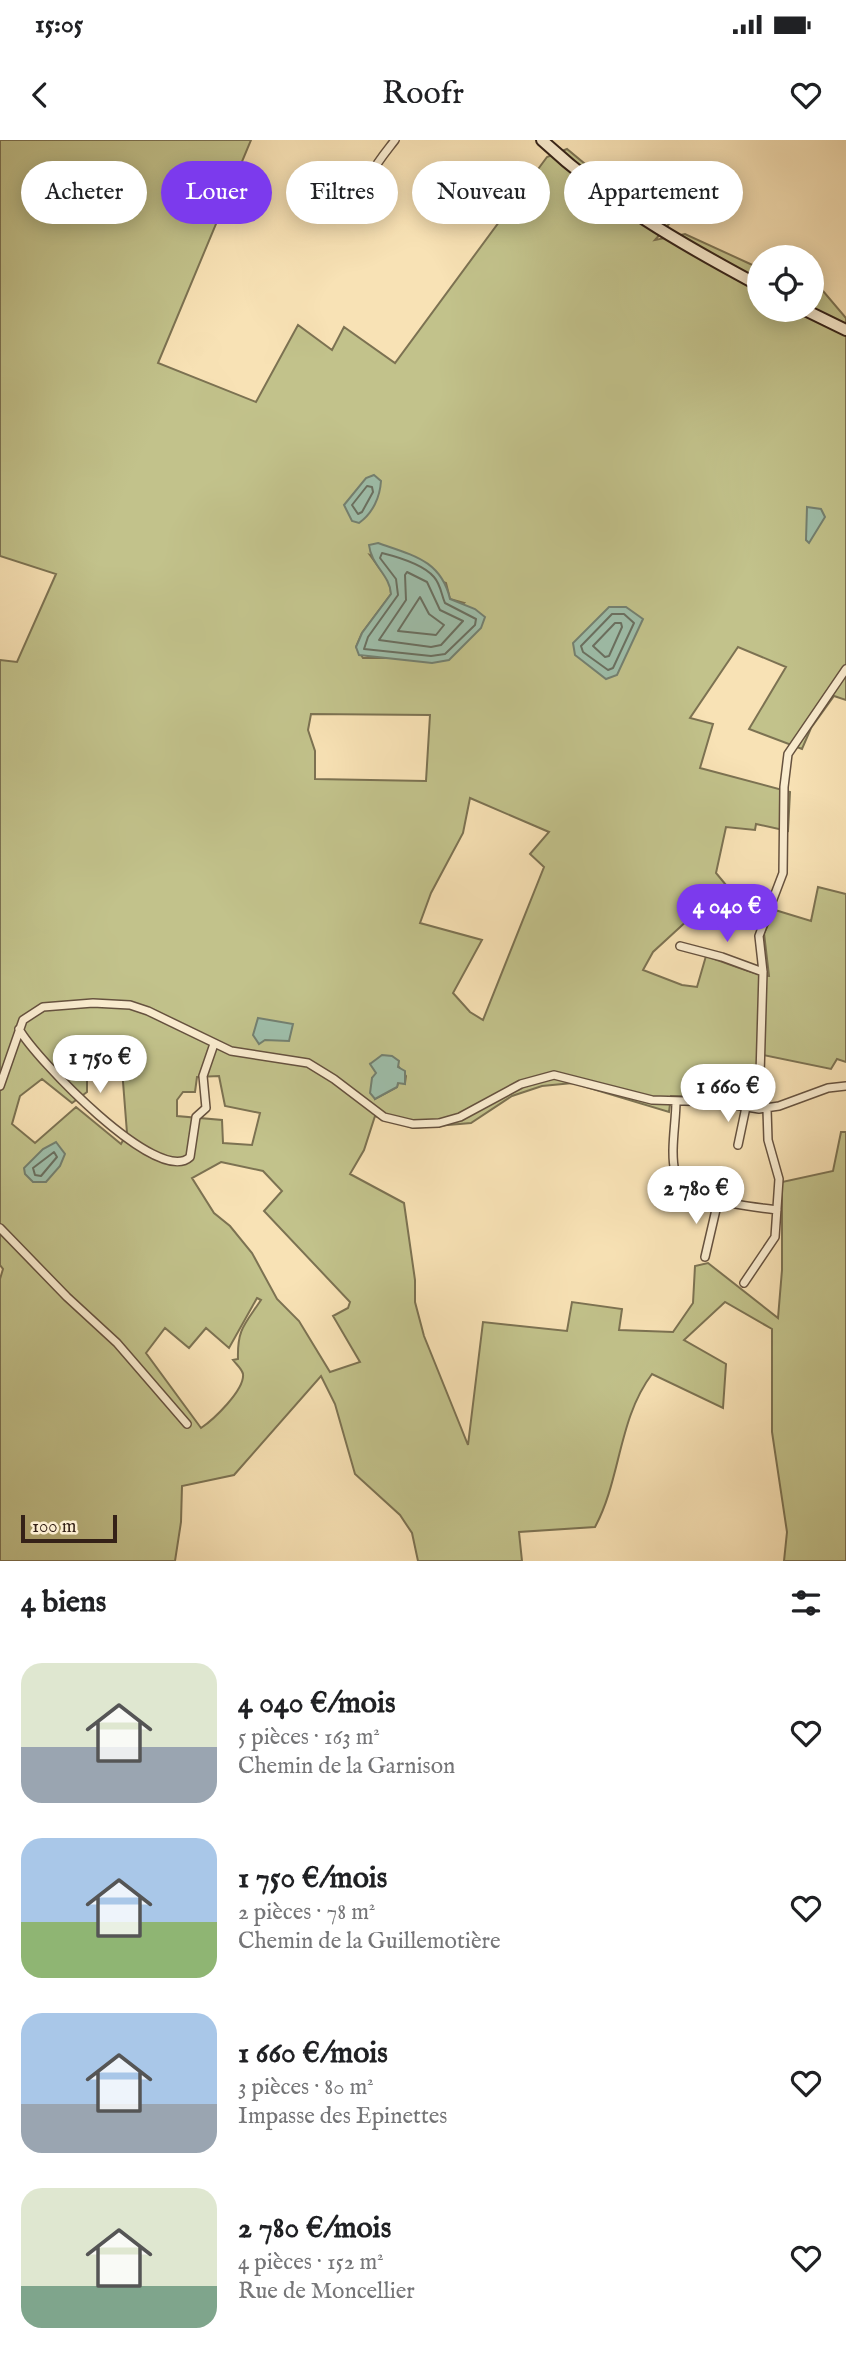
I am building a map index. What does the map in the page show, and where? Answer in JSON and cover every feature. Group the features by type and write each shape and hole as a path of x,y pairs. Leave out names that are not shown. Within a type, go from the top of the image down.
{"main road":[{"path":"542,140 572,169 627,211 747,279"},
{"path":"824,319 846,330"}],"street":[{"path":"380,161 395,140"},
{"path":"744,1283 775,1237 779,1178 768,1140 763,1109 763,972 759,936 783,873 783,798 788,754 846,669"},
{"path":"680,946 763,972"},
{"path":"0,1086 23,1020 33,1011 60,1004 130,1005 214,1044 251,1055 308,1063 384,1117 413,1124 439,1123 460,1117 521,1084 554,1075 652,1100 707,1102 763,1109 828,1088 846,1086"},
{"path":"19,1029 34,1052 52,1071 129,1141 153,1157 177,1163 190,1157 197,1115 206,1108 204,1076 214,1044"},
{"path":"676,1101 675,1175 688,1190 718,1201 777,1210"},
{"path":"738,1145 746,1107"},
{"path":"705,1257 718,1201"},
{"path":"0,1228 67,1297 117,1343 187,1424"}],"green space":[{"path":"0,140 251,140 242,161 161,161 161,224 216,224 158,363 256,402 298,325 332,350 344,327 395,363 498,224 550,224 550,161 544,161 547,157 567,149 581,161 564,161 564,224 669,224 655,240 685,234 747,262 747,322 824,322 824,292 846,318 846,700 834,696 811,728 802,749 749,729 786,667 738,647 690,718 713,724 700,768 790,792 788,831 756,824 755,830 726,827 716,873 726,885 653,952 643,970 682,985 697,987 706,956 769,976 764,933 775,910 811,921 818,887 846,894 846,1062 837,1059 831,1069 758,1054 756,1103 712,1097 671,1096 669,1112 573,1083 542,1086 512,1096 471,1123 413,1128 375,1116 364,1150 350,1174 404,1203 415,1280 415,1302 424,1336 468,1445 483,1322 567,1331 572,1302 622,1309 619,1330 673,1332 693,1303 695,1266 708,1263 778,1318 782,1270 782,1182 833,1171 841,1132 846,1132 846,1561 784,1561 787,1532 772,1432 772,1329 725,1302 684,1340 726,1364 723,1408 652,1374 632,1410 604,1508 595,1527 519,1532 522,1561 418,1561 412,1533 400,1515 355,1474 335,1404 321,1376 234,1475 182,1486 181,1522 175,1561 0,1561 0,1279 3,1269 0,1265 0,660 17,662 56,574 0,556","holes":["370,555 446,583 450,599 464,603 387,658 363,658 356,647 362,633 391,594 390,583","311,714 430,715 426,781 315,779 315,751 308,730","470,798 549,832 530,854 544,867 483,1020 470,1012 453,993 482,940 420,923 431,893 463,833","371,1064 398,1066 406,1076 405,1083 398,1083 397,1087 375,1099 372,1078 377,1073","87,1068 122,1069 127,1133 121,1144 76,1107 35,1143 12,1124 20,1096 42,1079 72,1103 87,1092","219,1076 225,1106 260,1113 252,1145 223,1143 222,1120 177,1116 177,1100 183,1092 195,1092 197,1077","221,1162 263,1171 282,1191 264,1211 350,1302 348,1308 333,1316 360,1362 330,1372 299,1321 277,1299 252,1253 230,1226 214,1213 192,1178","257,1298 261,1300 243,1327 238,1359 233,1360 243,1374 239,1388 220,1412 201,1428 146,1353 165,1328 189,1348 206,1328 229,1348"]}],"water":[{"path":"374,475 381,481 375,504 359,523 352,521 344,505 366,478"},
{"path":"807,507 821,509 825,517 809,543 806,540"},
{"path":"378,543 402,551 432,567 440,575 450,599 475,609 485,617 481,628 449,660 432,663 359,655 356,647 362,633 391,594 387,581 370,552 369,545"},
{"path":"609,607 626,607 643,619 617,675 606,679 575,655 573,643"},
{"path":"258,1018 293,1024 289,1041 265,1040 259,1044 253,1035"},
{"path":"382,1055 392,1056 399,1061 398,1067 405,1071 405,1084 398,1083 397,1087 375,1099 370,1093 372,1078 376,1073 370,1064"},
{"path":"56,1142 65,1154 60,1166 46,1182 33,1182 25,1174 24,1168 43,1149"}]}
